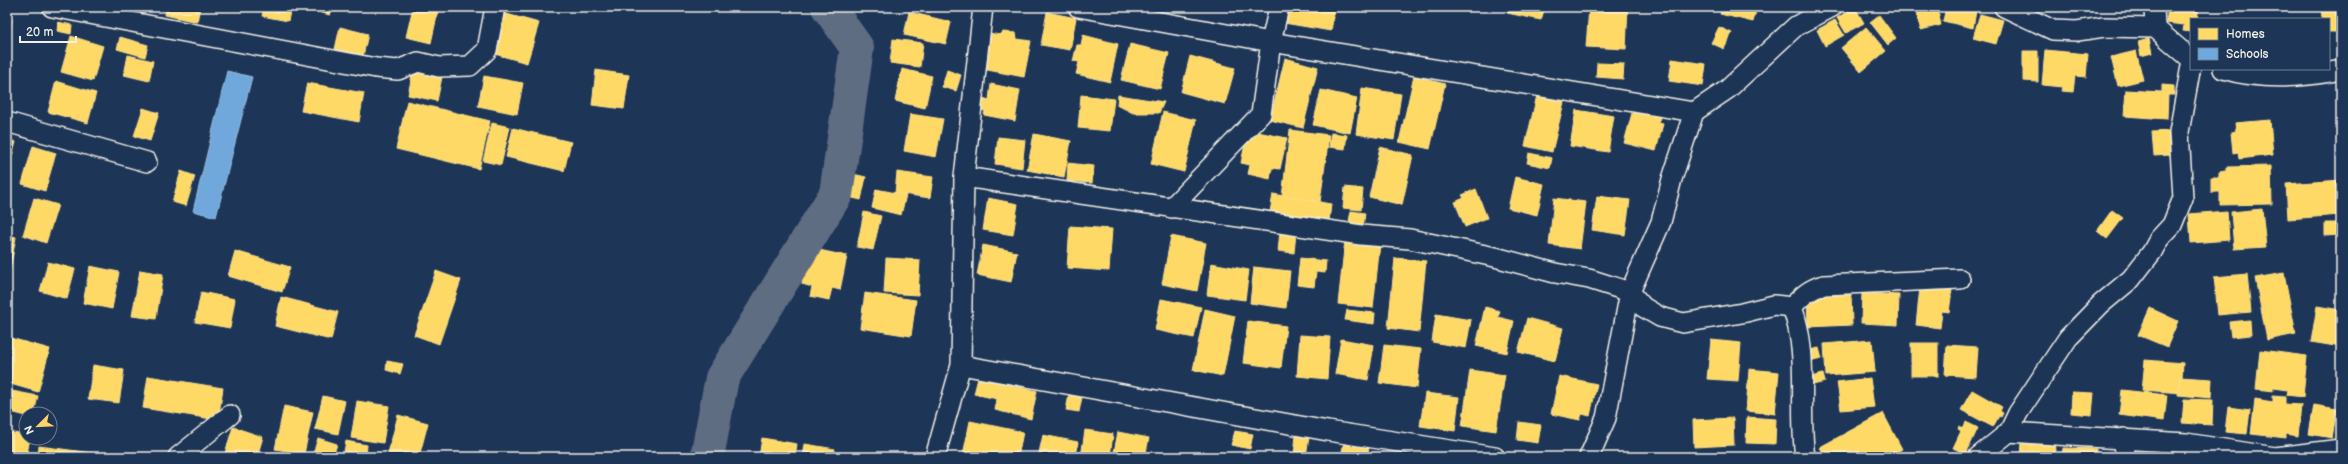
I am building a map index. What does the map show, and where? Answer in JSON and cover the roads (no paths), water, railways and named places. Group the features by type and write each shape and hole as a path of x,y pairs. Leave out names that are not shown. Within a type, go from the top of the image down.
{"street":[{"path":"52,7 368,67 398,70 418,62 439,67 470,66 487,50 495,7"},
{"path":"935,457 961,365 964,177 982,7"},
{"path":"1078,7 1271,42 1694,112"},
{"path":"1171,208 1261,114 1271,42 1279,7"},
{"path":"1589,457 1606,418 1630,292 1661,222 1672,179 1694,112 1728,89 1796,26 1832,7"},
{"path":"2006,7 2053,30 2076,31 2104,27 2155,28 2190,58"},
{"path":"2154,7 2155,28"},
{"path":"1978,457 2009,432 2018,413 2068,338 2101,304 2131,279 2152,252 2158,239 2172,225 2184,198 2179,132 2190,70"},
{"path":"2228,70 2272,78 2321,74 2341,70"},
{"path":"7,122 147,162"},
{"path":"964,177 1361,235 1410,239 1555,273 1589,279 1630,292 1649,311 1660,318 1683,323 1742,313 1774,305 1792,307"},
{"path":"1792,307 1802,295 1813,288 1824,285 1960,279"},
{"path":"1792,307 1799,330 1803,356 1802,434 1805,457"},
{"path":"961,365 1328,431 1495,457"},
{"path":"178,457 230,415"},
{"path":"2009,432 2186,443 2275,457 2341,449"},
{"path":"2124,438 2125,457"}],"waterway":[{"path":"707,457 722,378 836,194 857,48 828,7"}]}
